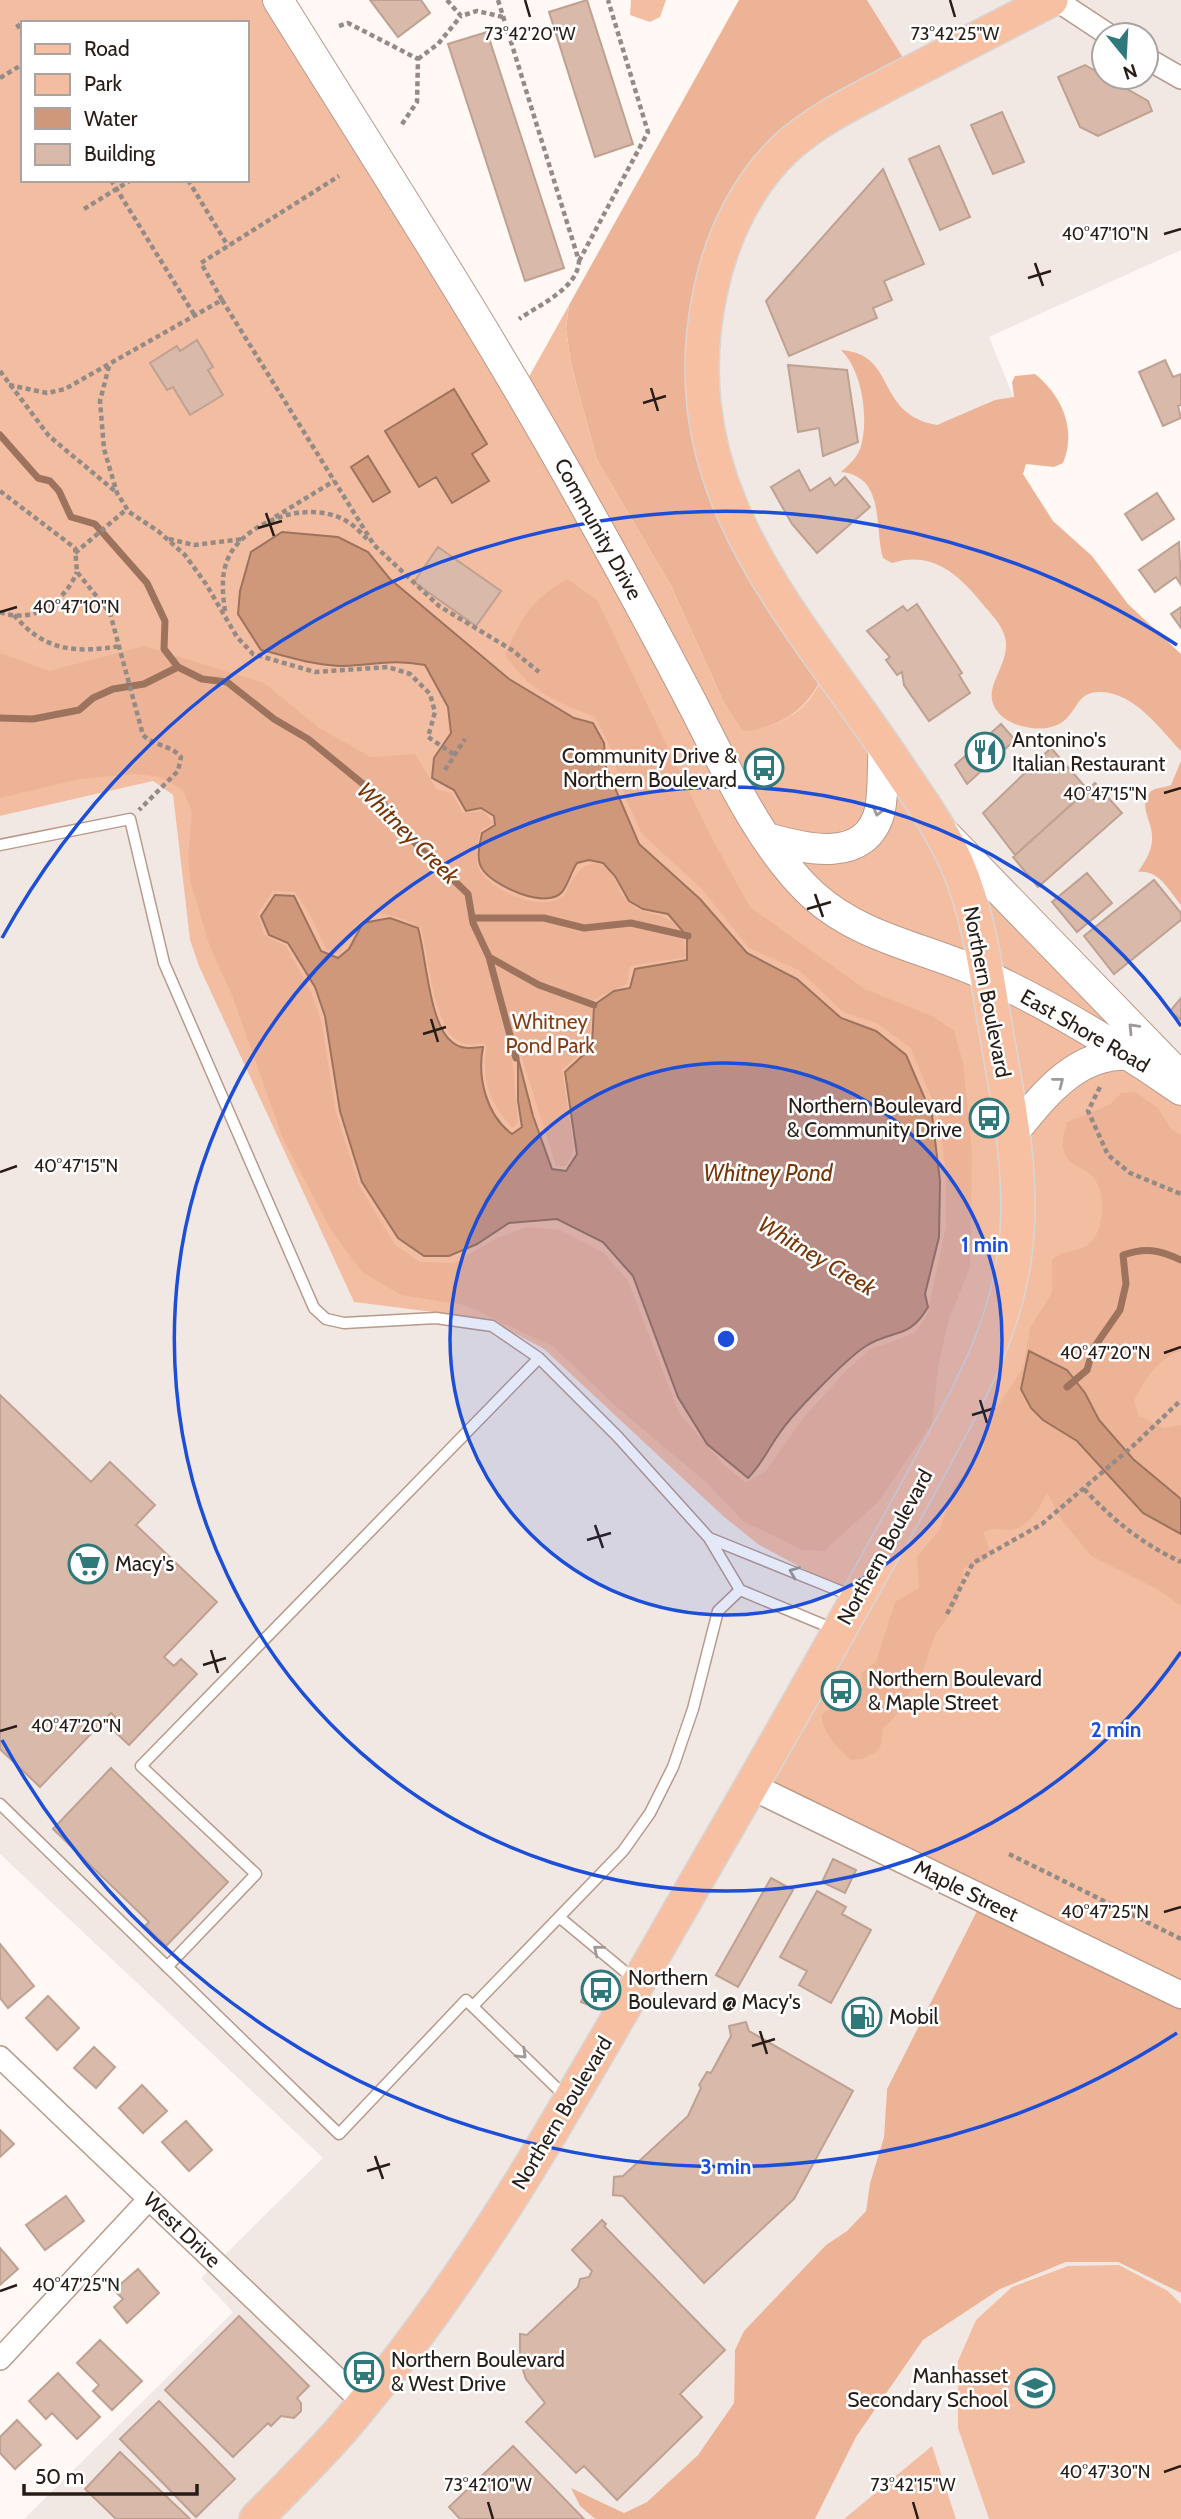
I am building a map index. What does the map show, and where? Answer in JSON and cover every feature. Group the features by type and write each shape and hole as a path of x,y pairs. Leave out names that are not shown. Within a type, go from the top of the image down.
{"main road":[{"name":"Community Drive","path":"278,0 521,392 612,554 733,782 768,838 811,893 839,915 858,926 986,976"},
{"name":"Northern Boulevard","path":"256,2519 364,2404 492,2228 570,2101 839,1631 984,1365 999,1328 1010,1288 1018,1184 1014,1132 971,903 939,828 884,744 789,612 748,546 726,498 710,446 702,404 705,315 715,270 731,227 759,176 790,144 829,116 1053,0"},
{"path":"768,838 821,850 847,847 867,834 880,807 884,744"},
{"path":"939,828 1181,1076"},
{"name":"East Shore Road","path":"986,976 1130,1055 1181,1090"},
{"path":"1014,1132 1060,1079 1100,1059 1130,1055"}],"street":[{"path":"1053,0 1090,23"},
{"path":"1160,66 1181,78"},
{"name":"Maple Street","path":"751,1786 1181,1995"},
{"name":"West Drive","path":"0,2057 364,2404"},
{"path":"0,2359 149,2199"}],"lane":[{"path":"0,845 130,819 164,963 314,1308 326,1319 344,1323 436,1318 492,1326 539,1358 618,1437 709,1538 740,1590 839,1631"},
{"path":"167,1967 256,1874 141,1766 539,1358"},
{"path":"709,1538 857,1598"},
{"path":"473,2006 622,1851 650,1813 673,1767 693,1709 718,1611 740,1590"},
{"path":"0,1804 339,2134 467,2000 570,2101"},
{"path":"559,1917 638,1983"}],"path":[{"path":"447,0 461,16"},
{"path":"498,0 579,261 579,273 572,282 519,319"},
{"path":"579,261 648,132 608,0"},
{"path":"418,59 438,44 461,16 477,11 503,17"},
{"path":"339,26 348,23 418,59"},
{"path":"17,24 21,31"},
{"path":"400,127 417,102 418,59"},
{"path":"0,78 21,65"},
{"path":"340,176 201,263 374,545"},
{"path":"112,182 195,316"},
{"path":"84,209 128,182"},
{"path":"189,182 228,246"},
{"path":"9,385 47,393 65,389 222,300"},
{"path":"109,366 100,401 104,449 117,493 127,509 185,555 226,614 237,637 253,654 315,672 340,673 388,667 410,674 430,694 433,724 428,737 455,755"},
{"path":"0,372 48,436 117,493"},
{"path":"226,614 222,588 225,566 234,548 269,520 334,481"},
{"path":"0,491 75,548 77,572 110,613 143,735 156,745 178,753 182,761 178,771 130,819"},
{"path":"75,553 127,509"},
{"path":"269,520 299,513 323,513 347,521 439,606 512,650 538,672"},
{"path":"166,538 194,545 244,539"},
{"path":"0,612 14,615 47,609 61,600 77,572"},
{"path":"14,615 24,627 45,641 66,649 87,651 121,646"},
{"path":"445,770 465,740"},
{"path":"1101,1086 1088,1111 1108,1154 1130,1173 1181,1194"},
{"path":"947,1614 973,1563 1042,1524 1128,1451 1181,1400"},
{"path":"1084,1489 1110,1517 1150,1548 1181,1562"},
{"path":"1009,1854 1181,1939"}],"shaded area":[{"path":"867,0 1181,0 1181,250 989,337 1014,398 929,434 1181,750 1181,1076 939,828 748,546 701,358 759,176 912,72"},
{"path":"153,781 173,795 190,939 354,1302 488,1319 544,1349 723,1516 759,1545 857,1598 983,1899 887,2089 884,2137 870,2183 866,2211 847,2231 826,2245 735,2350 734,2403 698,2455 647,2502 624,2513 572,2489 580,2506 595,2519 24,2519 233,2312 201,2278 323,2158 0,1854 0,816"},
{"name":"Manhasset Secondary School","path":"1066,2262 1118,2262 1181,2293 1181,2519 815,2519 856,2437 923,2340 1000,2288"}],"green space":[{"name":"Whitney Pond Park","path":"0,0 278,0 521,391 569,305 566,329 571,364 597,460 671,586 724,703 743,730 767,727 789,717 815,692 820,681 939,828 1181,1076 1181,1995 752,1785 857,1598 759,1545 723,1516 544,1349 488,1319 354,1302 199,966 190,940 173,795 153,781 0,816"},
{"path":"631,0 666,0 660,17 650,22 630,15"},
{"path":"739,0 867,0 912,72 829,116 731,227 702,404 820,680 815,691 789,716 767,727 743,731 724,703 671,586 597,460 571,364 566,329 569,305"},
{"path":"841,350 859,354 871,362 903,409 917,419 937,425 995,400 1014,397 1012,382 1015,376 1035,374 1053,392 1067,426 1067,450 1063,463 1054,467 1026,464 1023,474 1053,521 1092,556 1128,604 1181,654 1181,751 1136,705 1113,694 1088,694 1059,724 1039,729 1009,721 995,708 992,700 993,685 1003,661 1006,643 999,624 966,585 945,568 921,560 892,563 883,558 872,493 865,483 855,476 841,472 860,450 864,409 859,382"},
{"path":"567,579 597,600 711,837 750,907 865,989 934,1017 954,1031 963,1063 972,1152 970,1267 948,1322 938,1367 932,1423 878,1502 824,1551 802,1550 743,1521 707,1483 619,1409 554,1347 465,1305 401,1295 362,1272 331,1230 283,1139 232,995 210,947 191,884 188,858 192,812 183,790 160,777 135,774 79,779 0,798 0,653 49,671 144,646 264,683 319,728 371,757 415,754 437,790 452,793 463,813 483,811 493,823 480,831 477,859 482,874 503,891 531,901 552,901 564,896 572,880 584,867 598,864 613,876 629,903 673,922 679,929 686,957 630,966 627,984 593,1000 589,1044 562,1070 574,1150 566,1166 556,1166 521,1055 512,1057 518,1122 513,1128 489,1091 485,1070 487,1047 484,1043 461,1043 450,1033 443,1021 433,989 421,928 396,917 371,915 356,926 337,953 326,949 310,915 295,892 273,891 258,913 264,935 286,946 311,992 321,1020 336,1113 359,1185 395,1245 420,1262 454,1263 495,1239 527,1227 560,1230 604,1253 628,1281 679,1413 724,1465 746,1483 766,1471 804,1417 847,1370 869,1350 915,1333 927,1315 946,1226 946,1174 938,1113 910,1047 876,1023 843,1012 799,970 749,948 701,888 642,834 626,799 608,742 594,716 566,705 533,686 505,655 528,611 544,595"},
{"path":"1181,761 1181,905 1158,877 1138,872 1148,855 1152,841 1145,808 1147,797 1152,790 1171,785"},
{"path":"1135,1092 1158,1108 1171,1129 1181,1135 1181,1351 1159,1364 1142,1385 1134,1401 1139,1416 1164,1428 1181,1425 1181,1499 1133,1458 1099,1420 1085,1393 1067,1370 1029,1351 1021,1389 1043,1420 1077,1441 1143,1513 1181,1534 1181,1606 1157,1589 1091,1556 1062,1520 1047,1493 1036,1512 1020,1527 983,1532 990,1550 985,1561 964,1568 958,1602 935,1635 921,1676 894,1718 883,1728 881,1745 875,1753 862,1759 851,1760 827,1733 822,1715 831,1708 853,1701 862,1693 861,1673 876,1662 895,1602 919,1588 917,1557 940,1529 954,1487 983,1450 989,1419 1023,1368 1030,1328 1052,1293 1052,1260 1061,1254 1086,1246 1099,1229 1102,1210 1100,1191 1093,1177 1070,1161 1065,1154 1063,1142 1067,1122 1109,1105 1121,1093"},
{"path":"983,1899 1181,1995 1181,2293 1118,2262 1066,2262 1000,2289 923,2340 856,2437 815,2519 595,2519 580,2506 571,2488 624,2513 647,2502 698,2455 734,2403 735,2350 744,2331 826,2245 847,2231 866,2211 870,2183 884,2137 887,2089"},
{"name":"Manhasset Secondary School","path":"1119,2265 1168,2291 1181,2304 1181,2519 989,2519 958,2428 958,2361 976,2320 1012,2287 1068,2266"},
{"path":"932,2446 956,2519 844,2519"}],"water":[{"path":"454,389 487,444 472,454 489,481 452,503 436,477 419,487 385,431"},
{"path":"368,456 390,492 373,502 351,467"},
{"name":"Whitney Pond","path":"282,532 338,537 368,552 390,579 509,679 574,718 593,723 604,743 606,767 639,844 700,899 747,953 797,979 841,1018 876,1031 906,1055 932,1115 940,1181 939,1237 925,1294 928,1307 914,1325 857,1352 786,1425 748,1478 707,1444 678,1397 633,1276 603,1242 557,1219 509,1223 477,1244 449,1256 424,1256 398,1238 362,1182 340,1111 325,1016 315,987 288,943 269,935 261,916 275,895 294,896 321,951 338,958 349,949 363,923 390,918 418,928 433,1006 444,1033 459,1046 483,1047 481,1071 486,1095 496,1117 512,1134 522,1127 518,1101 518,1058 533,1116 552,1169 566,1171 577,1154 565,1072 592,1047 594,1005 614,991 630,988 635,969 687,960 687,936 668,914 643,909 629,901 615,876 603,863 589,860 577,863 562,892 554,897 544,898 509,889 483,870 479,862 482,833 495,825 494,816 481,808 466,811 454,790 432,778 434,758 451,733 448,707 425,665 393,662 333,666 261,650 238,614 240,591 251,552"},
{"path":"1029,1351 1067,1370 1085,1393 1099,1420 1133,1459 1181,1499 1181,1534 1143,1513 1077,1441 1043,1420 1031,1408 1021,1389"}],"building":[{"path":"370,0 421,0 430,13 398,37"},
{"path":"587,0 633,144 595,157 549,12"},
{"path":"487,32 564,268 525,281 448,44"},
{"path":"1085,65 1090,68 1090,91 1130,91 1148,101 1152,111 1098,136 1080,127 1058,77"},
{"path":"1002,112 1024,162 993,174 971,125"},
{"path":"939,146 970,217 940,230 909,159"},
{"path":"883,169 924,264 884,281 892,300 873,308 877,318 789,356 766,301"},
{"path":"197,340 213,367 208,370 223,395 190,415 173,387 167,390 150,363 177,346 180,351"},
{"path":"1165,360 1173,377 1181,374 1181,405 1178,406 1181,418 1163,426 1139,372"},
{"path":"788,365 847,370 858,442 823,456 819,428 798,432"},
{"path":"799,470 810,491 830,478 835,486 845,477 870,507 817,553 792,524 771,487"},
{"path":"1157,493 1174,519 1142,540 1125,514"},
{"path":"1179,542 1181,585 1176,577 1155,592 1139,570"},
{"path":"438,547 501,591 476,626 414,582"},
{"path":"917,604 962,673 959,675 970,693 929,721 904,685 902,672 897,675 886,660 890,657 867,631 903,606 907,611"},
{"path":"1181,607 1181,628 1171,614"},
{"name":"Antonino's Italian Restaurant","path":"1001,724 1015,740 967,784 955,765"},
{"path":"1051,748 1088,790 1015,855 983,813"},
{"path":"1095,783 1122,813 1038,887 1013,857"},
{"path":"1087,873 1112,903 1077,932 1052,902"},
{"path":"1154,880 1181,913 1181,920 1114,974 1084,936"},
{"path":"1181,998 1181,1020 1170,1011"},
{"name":"Macy's","path":"0,1395 91,1482 110,1462 155,1505 136,1525 217,1602 164,1657 174,1666 181,1659 197,1674 129,1745 113,1730 120,1722 111,1713 40,1787 0,1749"},
{"path":"857,1686 861,1689 855,1700 851,1697"},
{"path":"111,1768 228,1882 166,1946 145,1926 149,1922 53,1829"},
{"path":"833,1859 856,1870 845,1893 822,1882"},
{"path":"771,1878 793,1890 738,1987 716,1975"},
{"path":"817,1891 846,1907 842,1914 871,1930 831,2003 799,1985 807,1971 780,1957"},
{"path":"0,1944 34,1986 8,2008 0,1998"},
{"path":"587,1990 592,1993 586,2004 581,2002"},
{"path":"48,1996 79,2028 57,2050 26,2018"},
{"path":"746,2022 749,2031 853,2091 794,2199 704,2283 623,2196 613,2195 614,2177 623,2176 688,2116 701,2088 699,2085 707,2072 711,2073 731,2036 729,2026"},
{"path":"94,2047 115,2067 96,2088 74,2068"},
{"path":"142,2085 167,2111 143,2133 119,2108"},
{"path":"186,2121 212,2150 189,2171 162,2142"},
{"path":"0,2130 14,2144 0,2157"},
{"path":"66,2196 84,2221 45,2250 26,2225"},
{"path":"602,2220 606,2224 604,2226 725,2350 680,2394 702,2417 617,2500 584,2466 576,2473 526,2422 545,2403 526,2379 520,2361 520,2334 527,2335 578,2287 580,2279 589,2277 592,2271 572,2250"},
{"path":"0,2248 18,2269 0,2285"},
{"path":"138,2269 159,2293 127,2323 114,2307 123,2299 114,2290"},
{"path":"239,2316 309,2386 297,2398 301,2403 301,2411 294,2418 281,2416 271,2426 268,2423 233,2457 165,2390"},
{"path":"100,2340 142,2381 112,2410 93,2391 99,2385 77,2363"},
{"path":"58,2373 100,2417 77,2439 52,2413 46,2419 29,2401"},
{"path":"159,2401 235,2479 196,2517 120,2439"},
{"path":"17,2420 41,2445 15,2469 0,2453 0,2437"},
{"path":"513,2446 584,2519 460,2519 449,2507"},
{"path":"120,2452 190,2519 116,2519 85,2489"}],"waterway":[{"name":"Whitney Creek","path":"0,435 38,478 50,481 59,491 71,517 95,524 147,583 165,621 164,649 178,667 202,679 227,682 274,719 308,739 379,797 400,828 468,894 473,923 489,957 539,985 594,1005"},
{"name":"Whitney Creek","path":"0,718 33,719 79,710 93,698 113,689 144,684 178,667"},
{"path":"472,918 544,918 584,928 631,923 688,936"},
{"path":"489,957 516,1058"},
{"path":"1067,1387 1087,1370 1093,1349 1120,1310 1126,1284 1123,1255 1152,1251 1181,1260"}],"place":[{"name":"Antonino's Italian Restaurant","path":"985,752"},
{"name":"Community Drive & Northern Boulevard","path":"764,768"},
{"name":"Northern Boulevard & Community Drive","path":"989,1118"},
{"name":"Macy's","path":"88,1564"},
{"name":"Northern Boulevard & Maple Street","path":"841,1691"},
{"name":"Northern Boulevard @ Macy's","path":"601,1990"},
{"name":"Mobil","path":"862,2017"},
{"name":"Northern Boulevard & West Drive","path":"364,2372"},
{"name":"Manhasset Secondary School","path":"1035,2388"}]}
